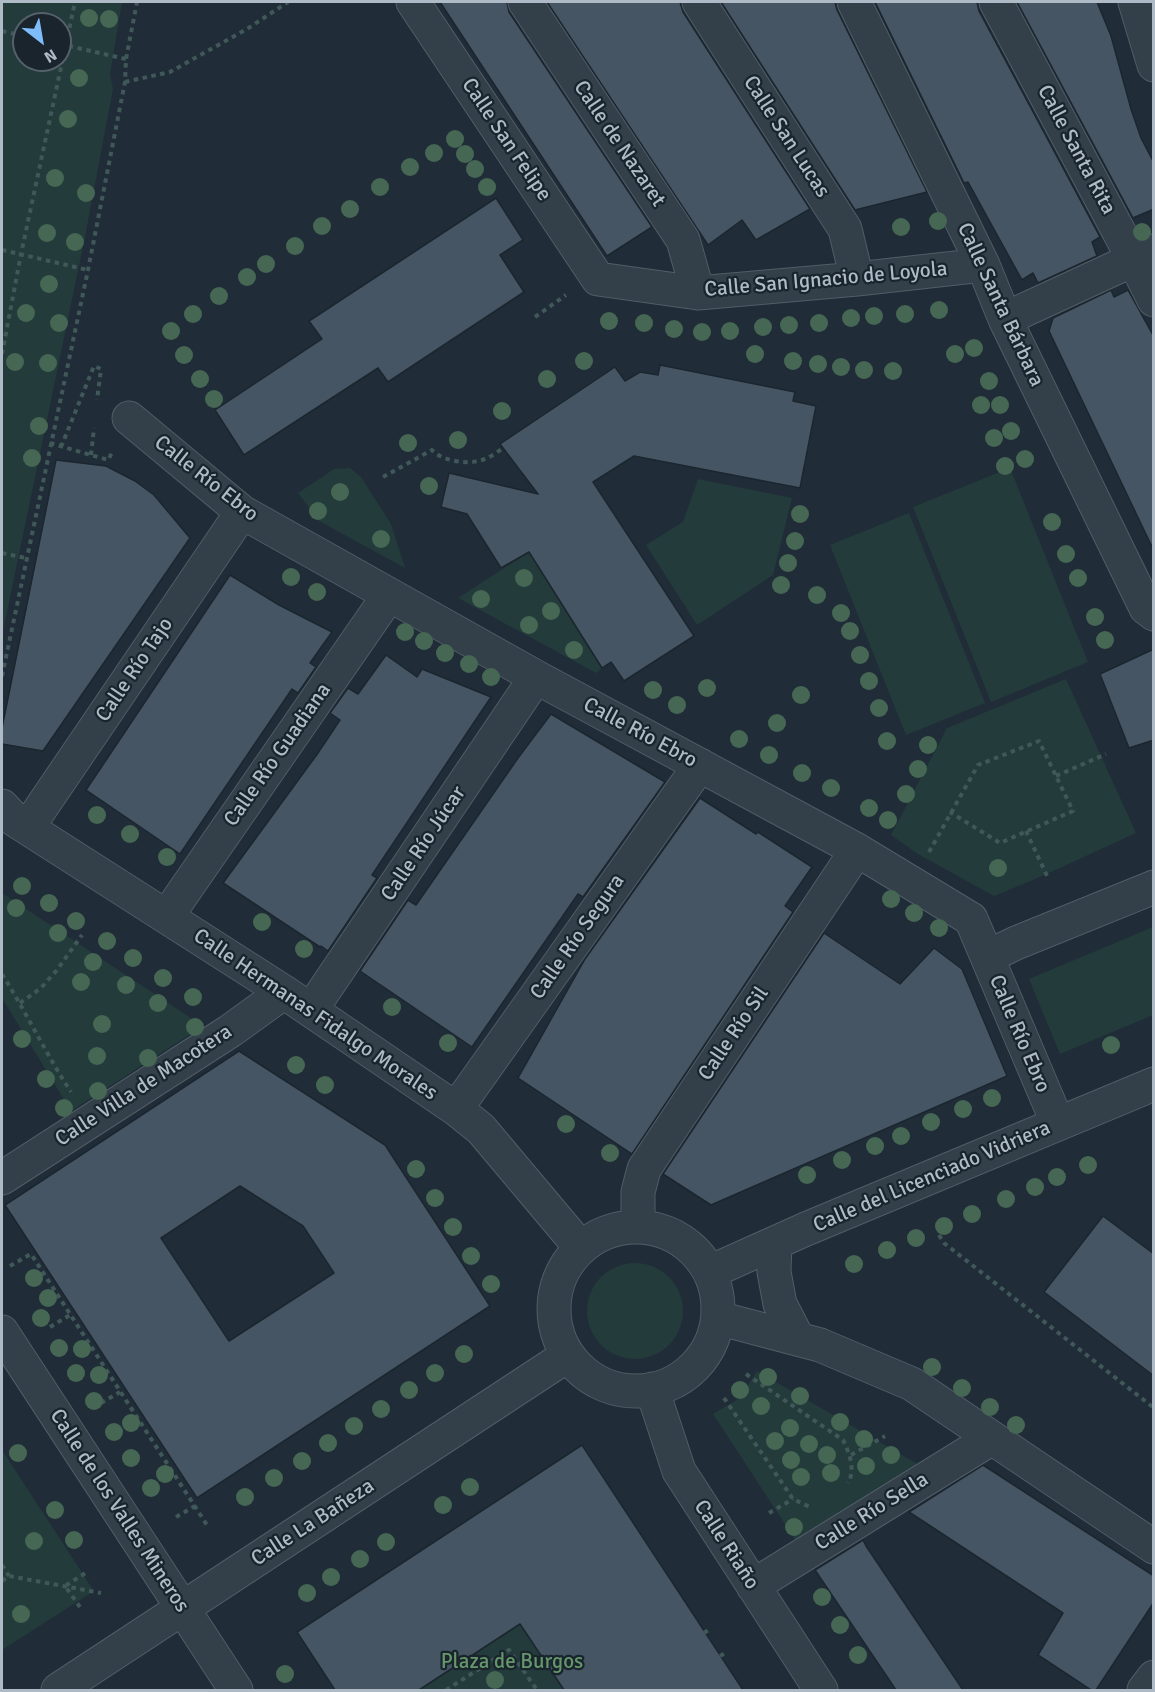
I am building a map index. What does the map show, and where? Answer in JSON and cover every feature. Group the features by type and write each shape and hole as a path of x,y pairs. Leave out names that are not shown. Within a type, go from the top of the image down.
{"street":[{"name":"Calle San Felipe","path":"413,2 585,285"},
{"name":"Calle de Nazaret","path":"525,2 683,240 698,293"},
{"name":"Calle San Lucas","path":"699,2 845,229 857,279"},
{"name":"Calle Santa Bárbara","path":"854,2 983,264 1005,319 1150,611"},
{"name":"Calle Santa Rita","path":"996,2 1144,255 1154,300"},
{"path":"1135,2 1154,65"},
{"path":"1005,319 1144,255"},
{"name":"Calle San Ignacio de Loyola","path":"585,285 698,293 857,279 983,264"},
{"name":"Calle Río Ebro","path":"129,418 242,512 536,677 857,850 971,919 1058,1124"},
{"name":"Calle Río Tajo","path":"11,819 242,512"},
{"name":"Calle Río Guadiana","path":"167,916 389,595"},
{"name":"Calle Río Júcar","path":"311,1010 536,677"},
{"name":"Calle Río Segura","path":"456,1109 699,765"},
{"name":"Calle Hermanas Fidalgo Morales","path":"11,819 284,992 456,1109 481,1130 581,1248"},
{"name":"Calle Río Sil","path":"638,1227 638,1192 644,1169 857,850"},
{"path":"987,957 1154,886"},
{"name":"Calle Villa de Macotera","path":"2,1178 230,1031 284,992"},
{"name":"Calle del Licenciado Vidriera","path":"710,1272 1154,1084"},
{"path":"638,1227 667,1232 692,1248 710,1272 719,1302 713,1338 697,1364 672,1383 652,1389 628,1390 605,1385 584,1373 568,1355 555,1319 555,1299 559,1280 568,1263 581,1248 607,1232 638,1227"},
{"path":"775,1243 774,1272 780,1304 798,1339"},
{"path":"718,1318 820,1345 912,1384 1154,1546"},
{"name":"Calle de los Valles Mineros","path":"2,1332 236,1690"},
{"name":"Calle La Bañeza","path":"58,1690 568,1355"},
{"name":"Calle Riaño","path":"652,1389 679,1472 821,1690"},
{"name":"Calle Río Sella","path":"753,1586 992,1438"},
{"path":"1144,1690 1154,1677"}],"path":[{"path":"2,676 88,270 125,82 126,59 137,2"},
{"path":"125,82 170,72 247,29 288,2"},
{"path":"72,47 126,59"},
{"path":"2,354 60,72"},
{"path":"2,250 88,270"},
{"path":"535,317 585,285"},
{"path":"61,447 94,366 100,369 97,401"},
{"path":"50,443 91,455 94,422"},
{"path":"383,477 432,450 437,455 458,461 473,462 485,460 503,448"},
{"path":"2,553 26,558"},
{"path":"929,853 950,812 978,765 1039,741 1073,811 1000,843 950,812"},
{"path":"1056,776 1106,754"},
{"path":"1026,831 1047,878"},
{"path":"20,1003 41,988 57,970 82,934"},
{"path":"2,974 63,1079"},
{"path":"939,1235 944,1243 1154,1408"},
{"path":"10,1266 31,1254 207,1525"},
{"path":"50,1327 70,1315"},
{"path":"746,1374 843,1440 851,1455 851,1479 845,1486"},
{"path":"101,1403 120,1392"},
{"path":"724,1398 793,1499 816,1509"},
{"path":"851,1455 885,1436"},
{"path":"769,1513 793,1499"},
{"path":"176,1517 195,1506"},
{"path":"2,1565 9,1576"},
{"path":"65,1586 87,1572"},
{"path":"2,1581 9,1576 101,1593"},
{"path":"65,1586 80,1607"},
{"path":"704,1633 711,1628"},
{"path":"446,1690 509,1650 537,1690"},
{"path":"720,1656 727,1652"}],"green space":[{"path":"2,2 122,2 110,74 113,89 85,237 2,636"},
{"path":"350,468 361,477 391,524 405,568 319,521 298,493 334,469"},
{"path":"1010,468 1088,662 991,702 913,507"},
{"path":"698,479 792,498 773,575 697,625 646,545 683,522"},
{"path":"909,513 985,703 906,735 830,545"},
{"path":"529,552 602,668 596,673 458,598"},
{"path":"1066,679 1136,833 994,896 918,854 891,835 947,728"},
{"path":"2,893 203,1026 71,1111 2,998"},
{"path":"1153,927 1153,1015 1060,1054 1029,979"},
{"path":"635,1263 654,1266 669,1277 680,1292 683,1311 680,1330 669,1345 654,1356 635,1359 616,1356 601,1345 590,1330 587,1311 590,1292 601,1277 616,1266"},
{"path":"757,1371 921,1466 796,1541 713,1414 740,1398"},
{"path":"2,1450 94,1591 2,1650"},
{"name":"Plaza de Burgos","path":"520,1624 564,1690 419,1690"}],"building":[{"path":"440,2 507,2 509,12 652,227 607,256"},
{"path":"547,2 680,2 683,12 810,209 756,240 742,220 708,245"},
{"path":"721,2 835,2 927,192 855,210"},
{"path":"875,2 977,2 979,11 1100,237 1092,242 1097,256 1038,283 1033,273 1022,280 968,182 964,183"},
{"path":"1017,2 1097,2 1111,36 1141,138 1154,163 1154,209 1133,218"},
{"path":"496,198 523,240 500,255 524,292 388,382 378,368 244,455 215,410 322,339 309,321"},
{"path":"1111,290 1114,297 1128,290 1154,337 1154,551 1049,331 1053,318"},
{"path":"660,365 795,392 793,401 816,406 800,488 634,456 593,482 694,636 624,681 611,662 602,668 529,552 501,568 467,514 441,507 449,473 538,494 500,444 615,367 625,381 640,372 658,375"},
{"path":"56,460 106,466 135,481 154,495 190,538 43,751 2,744 2,728"},
{"path":"230,575 279,605 332,632 310,663 316,667 298,693 292,689 180,854 86,790"},
{"path":"1154,649 1154,740 1129,748 1100,674"},
{"path":"386,655 417,677 422,669 491,697 372,875 377,878 328,951 223,883 340,720 330,713 348,688 358,694"},
{"path":"551,714 665,782 583,897 578,894 472,1047 360,971 408,900 416,905"},
{"path":"700,798 812,867 785,906 793,912 632,1154 518,1078 585,959"},
{"path":"824,933 900,984 934,948 962,969 1007,1076 711,1205 663,1174"},
{"path":"239,1051 385,1145 490,1306 197,1498 5,1205","holes":["240,1186 303,1226 334,1273 229,1341 161,1238"]},
{"path":"1103,1216 1154,1254 1154,1376 1044,1292"},
{"path":"582,1445 743,1690 564,1690 520,1624 419,1690 335,1690 297,1632"},
{"path":"983,1465 1154,1576 1154,1602 1096,1690 1091,1690 1038,1655 1063,1613 909,1512"},
{"path":"863,1540 963,1690 896,1690 815,1570"}]}
